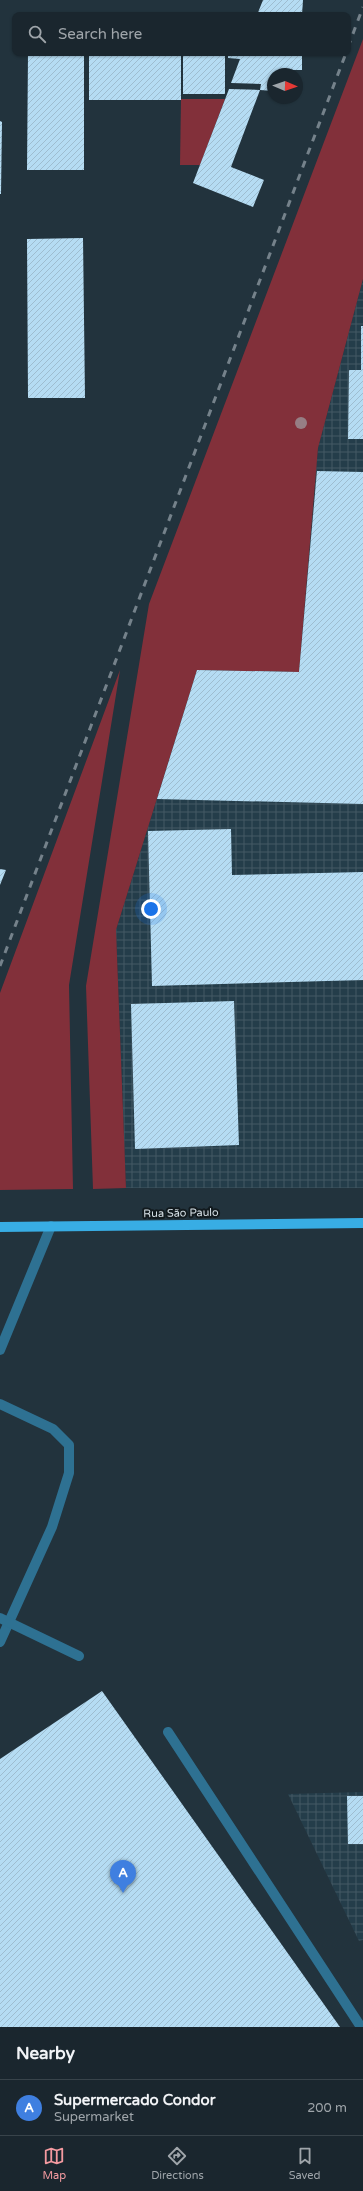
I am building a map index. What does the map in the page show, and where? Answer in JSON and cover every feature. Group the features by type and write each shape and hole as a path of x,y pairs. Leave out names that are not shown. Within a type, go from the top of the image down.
{"main road":[{"name":"Rua São Paulo","path":"0,1227 363,1223"}],"lane":[{"path":"0,1350 51,1226"},
{"path":"0,1404 53,1429 69,1446 69,1473 52,1527 4,1620 0,1642"},
{"path":"4,1620 79,1656"},
{"path":"168,1732 361,2027"}],"shaded area":[{"path":"363,39 363,279 318,448 299,672 197,670 116,930 126,1188 93,1189 86,986 149,604"},
{"path":"181,99 225,99 200,165 180,165"},
{"path":"363,279 363,1188 126,1188 116,930 197,670 299,672 318,448"},
{"path":"120,670 69,985 73,1189 0,1190 0,993"},
{"path":"363,1792 363,1940 359,1941 288,1794"}],"building":[{"path":"263,0 303,0 302,12 258,12"},
{"path":"28,56 84,56 84,170 27,170"},
{"path":"89,56 181,56 181,100 89,100"},
{"path":"183,56 225,56 225,94 183,94"},
{"path":"228,56 302,56 302,68 267,68 267,91 260,90 261,84 231,83 240,59 228,58"},
{"path":"229,89 260,90 231,167 264,180 253,207 193,183"},
{"path":"0,121 2,122 1,194 0,194"},
{"path":"83,238 85,398 28,398 27,239"},
{"path":"361,326 363,326 363,439 348,439 349,370 361,370"},
{"path":"317,471 363,472 363,804 157,799 197,670 299,672"},
{"path":"231,829 232,875 363,872 363,980 152,986 148,831"},
{"path":"0,869 6,870 0,885"},
{"path":"234,1001 239,1145 135,1149 131,1004"},
{"path":"102,1691 340,2027 0,2027 0,1759"},
{"path":"347,1796 363,1796 363,1844 348,1844"}],"railway":[{"path":"351,39 363,7"},
{"path":"0,966 345,56"}],"place":[{"name":"Supermercado Condor","path":"123,1893"}]}
